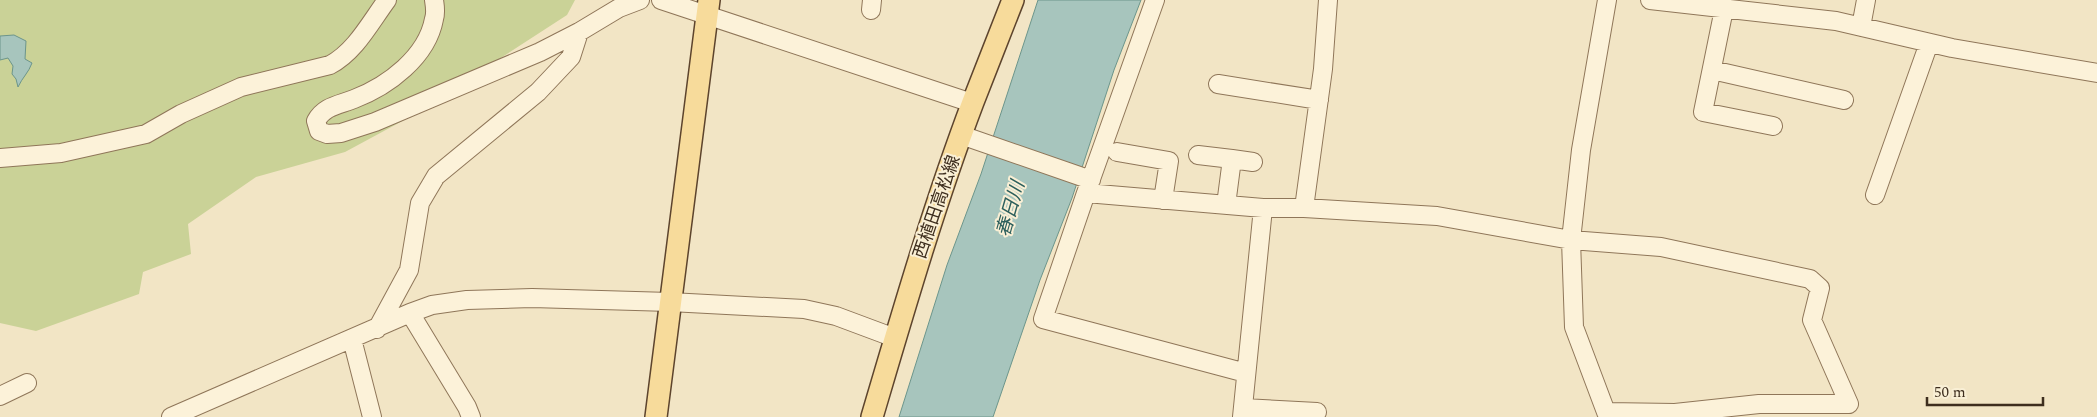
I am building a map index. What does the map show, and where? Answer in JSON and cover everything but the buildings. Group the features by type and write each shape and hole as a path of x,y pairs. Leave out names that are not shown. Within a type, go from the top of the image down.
{"main road":[{"name":"西植田高松線","path":"872,417 895,338 961,135 1013,0"},
{"path":"656,417 708,7"}],"street":[{"path":"0,158 61,153 146,134 180,114 241,87 330,65 342,58 352,47 387,0"},
{"path":"434,0 435,18 431,33 420,50 400,72 380,87 325,109 316,121 319,131 327,134 341,133 375,122 540,52 579,32 619,8 640,0"},
{"path":"661,0 708,7 972,103"},
{"path":"1155,0 1088,186 1043,319 1246,373"},
{"path":"1304,208 1319,100 1328,0"},
{"path":"961,135 1088,186 1163,200 1264,208 1304,208 1437,216 1571,240 1661,247 1810,279 1820,288 1812,320 1849,404 1759,404 1675,413 1606,412 1574,328 1571,240 1581,150 1607,0"},
{"path":"1650,0 1836,22 1929,43 2097,73"},
{"path":"1861,27 1866,0"},
{"path":"1724,8 1702,112 1773,126"},
{"path":"376,328 409,270 420,203 436,176 538,92 571,57 579,32"},
{"path":"1875,195 1929,43"},
{"path":"1712,70 1844,100"},
{"path":"1218,84 1319,100"},
{"path":"1118,152 1169,161 1163,200"},
{"path":"1198,155 1253,162"},
{"path":"1226,205 1232,159"},
{"path":"1264,208 1243,412 1317,412"},
{"path":"171,417 410,313 432,306 467,300 532,298 670,302 804,309 836,316 895,338"},
{"path":"410,313 467,407 471,417"},
{"path":"352,339 372,417"},
{"path":"0,396 27,383"}],"green space":[{"path":"0,0 575,0 567,15 408,118 345,152 256,177 188,224 191,254 143,272 139,294 36,331 0,323"}],"water":[{"name":"春日川","path":"1038,0 1141,0 1114,70 1072,198 1040,280 993,417 899,417 947,265 981,174"},
{"path":"14,35 26,41 25,59 32,63 18,87 16,79 12,74 13,66 8,58 0,60 0,36"}]}
